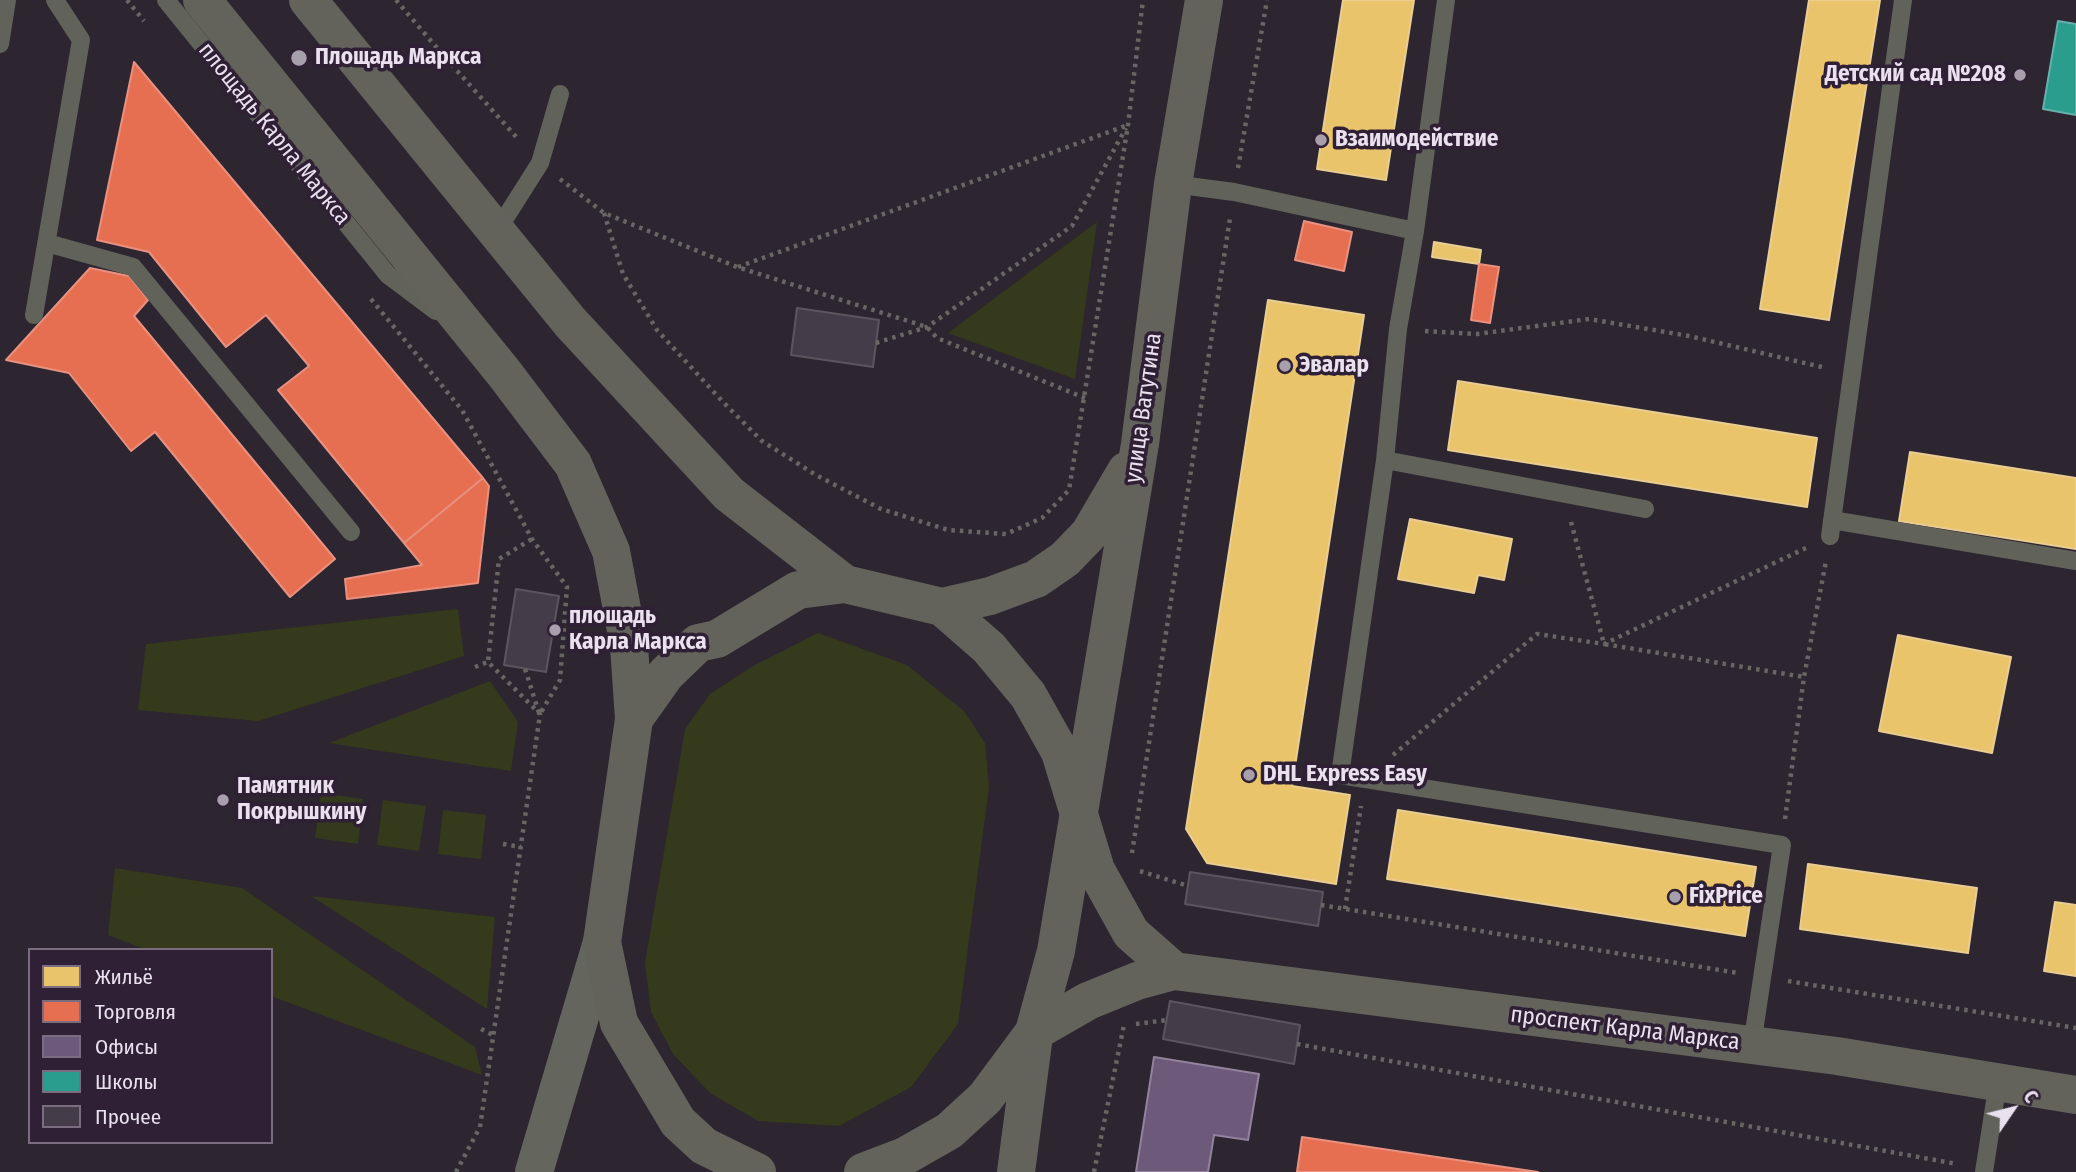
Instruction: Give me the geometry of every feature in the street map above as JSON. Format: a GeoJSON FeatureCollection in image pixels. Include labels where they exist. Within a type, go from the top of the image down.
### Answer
{"type":"FeatureCollection","features":[{"type":"Feature","properties":{"kind":"main road","name":"площадь Карла Маркса"},"geometry":{"type":"LineString","coordinates":[[202,0],[482,346],[573,464],[611,551],[629,646],[634,719],[603,942],[534,1172]]}},
{"type":"Feature","properties":{"kind":"main road","name":"площадь Карла Маркса"},"geometry":{"type":"LineString","coordinates":[[308,0],[570,322],[729,494],[845,584]]}},
{"type":"Feature","properties":{"kind":"main road","name":"улица Ватутина"},"geometry":{"type":"LineString","coordinates":[[1078,815],[1140,444],[1173,184],[1203,0]]}},
{"type":"Feature","properties":{"kind":"main road"},"geometry":{"type":"LineString","coordinates":[[942,607],[990,596],[1036,579],[1065,559],[1089,534],[1121,484],[1140,444]]}},
{"type":"Feature","properties":{"kind":"main road","name":"площадь Карла Маркса"},"geometry":{"type":"LineString","coordinates":[[634,719],[666,674],[698,643],[717,639],[798,590],[845,584],[942,607],[989,648],[1028,695],[1060,752],[1096,870],[1131,933],[1174,971]]}},
{"type":"Feature","properties":{"kind":"main road","name":"площадь Карла Маркса"},"geometry":{"type":"LineString","coordinates":[[863,1172],[905,1156],[949,1132],[985,1098],[1034,1032],[1056,951],[1078,815]]}},
{"type":"Feature","properties":{"kind":"main road","name":"площадь Карла Маркса"},"geometry":{"type":"LineString","coordinates":[[603,942],[619,1023],[678,1122],[704,1146],[757,1172]]}},
{"type":"Feature","properties":{"kind":"main road","name":"площадь Карла Маркса"},"geometry":{"type":"LineString","coordinates":[[1034,1032],[1088,1001],[1138,981],[1174,971]]}},
{"type":"Feature","properties":{"kind":"main road","name":"проспект Карла Маркса"},"geometry":{"type":"LineString","coordinates":[[1174,971],[1837,1056],[2076,1095]]}},
{"type":"Feature","properties":{"kind":"main road"},"geometry":{"type":"LineString","coordinates":[[1016,1172],[1034,1032]]}},
{"type":"Feature","properties":{"kind":"lane"},"geometry":{"type":"LineString","coordinates":[[0,44],[7,0]]}},
{"type":"Feature","properties":{"kind":"lane"},"geometry":{"type":"LineString","coordinates":[[34,315],[81,40],[55,0]]}},
{"type":"Feature","properties":{"kind":"lane","name":"площадь Карла Маркса"},"geometry":{"type":"LineString","coordinates":[[166,0],[388,275],[482,346]]}},
{"type":"Feature","properties":{"kind":"lane"},"geometry":{"type":"LineString","coordinates":[[1446,0],[1415,231],[1398,329],[1385,460],[1340,775],[1782,845],[1752,1045]]}},
{"type":"Feature","properties":{"kind":"lane"},"geometry":{"type":"LineString","coordinates":[[1903,0],[1831,528],[2076,561]]}},
{"type":"Feature","properties":{"kind":"lane"},"geometry":{"type":"LineString","coordinates":[[497,231],[540,163],[560,94]]}},
{"type":"Feature","properties":{"kind":"lane"},"geometry":{"type":"LineString","coordinates":[[1173,184],[1234,192],[1415,231]]}},
{"type":"Feature","properties":{"kind":"lane"},"geometry":{"type":"LineString","coordinates":[[47,243],[133,267],[351,532]]}},
{"type":"Feature","properties":{"kind":"lane"},"geometry":{"type":"LineString","coordinates":[[1385,460],[1645,509]]}},
{"type":"Feature","properties":{"kind":"lane"},"geometry":{"type":"LineString","coordinates":[[1984,1171],[1998,1082]]}},
{"type":"Feature","properties":{"kind":"path"},"geometry":{"type":"LineString","coordinates":[[127,0],[145,22]]}},
{"type":"Feature","properties":{"kind":"path"},"geometry":{"type":"LineString","coordinates":[[397,0],[540,163],[604,213],[737,267],[927,327],[937,338],[1085,398]]}},
{"type":"Feature","properties":{"kind":"path"},"geometry":{"type":"LineString","coordinates":[[604,213],[623,274],[657,330],[762,441],[816,475],[881,509],[948,530],[1006,534],[1042,519],[1069,490],[1128,125],[1143,0]]}},
{"type":"Feature","properties":{"kind":"path"},"geometry":{"type":"LineString","coordinates":[[1132,854],[1234,192],[1267,0]]}},
{"type":"Feature","properties":{"kind":"path"},"geometry":{"type":"LineString","coordinates":[[737,267],[1128,125]]}},
{"type":"Feature","properties":{"kind":"path"},"geometry":{"type":"LineString","coordinates":[[876,343],[927,327],[1072,226],[1128,125]]}},
{"type":"Feature","properties":{"kind":"path"},"geometry":{"type":"LineString","coordinates":[[365,291],[462,410],[532,539],[567,587],[560,680],[540,714],[480,1127],[456,1172]]}},
{"type":"Feature","properties":{"kind":"path"},"geometry":{"type":"LineString","coordinates":[[1398,329],[1478,334],[1589,319],[1689,336],[1851,374]]}},
{"type":"Feature","properties":{"kind":"path"},"geometry":{"type":"LineString","coordinates":[[1564,494],[1604,644]]}},
{"type":"Feature","properties":{"kind":"path"},"geometry":{"type":"LineString","coordinates":[[1604,644],[1831,528]]}},
{"type":"Feature","properties":{"kind":"path"},"geometry":{"type":"LineString","coordinates":[[1782,845],[1804,677],[1831,528]]}},
{"type":"Feature","properties":{"kind":"path"},"geometry":{"type":"LineString","coordinates":[[488,662],[499,559],[532,539]]}},
{"type":"Feature","properties":{"kind":"path"},"geometry":{"type":"LineString","coordinates":[[1345,909],[1366,778],[1537,634],[1804,677]]}},
{"type":"Feature","properties":{"kind":"path"},"geometry":{"type":"LineString","coordinates":[[475,667],[488,662]]}},
{"type":"Feature","properties":{"kind":"path"},"geometry":{"type":"LineString","coordinates":[[488,662],[540,714]]}},
{"type":"Feature","properties":{"kind":"path"},"geometry":{"type":"LineString","coordinates":[[525,668],[540,714]]}},
{"type":"Feature","properties":{"kind":"path"},"geometry":{"type":"LineString","coordinates":[[503,844],[520,846]]}},
{"type":"Feature","properties":{"kind":"path"},"geometry":{"type":"LineString","coordinates":[[1129,868],[1188,886]]}},
{"type":"Feature","properties":{"kind":"path"},"geometry":{"type":"LineString","coordinates":[[1321,905],[2076,1028]]}},
{"type":"Feature","properties":{"kind":"path"},"geometry":{"type":"LineString","coordinates":[[1094,1172],[1124,1025],[1167,1020]]}},
{"type":"Feature","properties":{"kind":"path"},"geometry":{"type":"LineString","coordinates":[[481,1029],[494,1035]]}},
{"type":"Feature","properties":{"kind":"path"},"geometry":{"type":"LineString","coordinates":[[1297,1044],[1984,1171]]}},
{"type":"Feature","properties":{"kind":"green space"},"geometry":{"type":"Polygon","coordinates":[[[1097,222],[1075,379],[948,333],[1097,222]]]}},
{"type":"Feature","properties":{"kind":"green space"},"geometry":{"type":"Polygon","coordinates":[[[458,609],[464,656],[258,721],[138,710],[146,644],[458,609]]]}},
{"type":"Feature","properties":{"kind":"green space"},"geometry":{"type":"Polygon","coordinates":[[[818,633],[907,665],[964,711],[985,743],[989,787],[958,1024],[911,1087],[839,1126],[758,1121],[710,1093],[673,1054],[651,1012],[645,963],[685,729],[710,694],[753,666],[818,633]]]}},
{"type":"Feature","properties":{"kind":"green space"},"geometry":{"type":"Polygon","coordinates":[[[490,681],[518,722],[511,771],[329,743],[490,681]]]}},
{"type":"Feature","properties":{"kind":"green space"},"geometry":{"type":"Polygon","coordinates":[[[321,793],[363,799],[358,844],[315,838],[321,793]]]}},
{"type":"Feature","properties":{"kind":"green space"},"geometry":{"type":"Polygon","coordinates":[[[383,800],[426,806],[419,851],[377,845],[383,800]]]}},
{"type":"Feature","properties":{"kind":"green space"},"geometry":{"type":"Polygon","coordinates":[[[443,810],[486,815],[481,859],[438,854],[443,810]]]}},
{"type":"Feature","properties":{"kind":"green space"},"geometry":{"type":"Polygon","coordinates":[[[115,868],[242,888],[475,1047],[482,1075],[273,997],[273,948],[142,948],[108,935],[115,868]]]}},
{"type":"Feature","properties":{"kind":"green space"},"geometry":{"type":"Polygon","coordinates":[[[311,896],[495,917],[487,1009],[311,896]]]}},
{"type":"Feature","properties":{"kind":"building: Жильё"},"geometry":{"type":"Polygon","coordinates":[[[1343,0],[1414,0],[1386,180],[1317,169],[1343,0]]]}},
{"type":"Feature","properties":{"kind":"building: Жильё"},"geometry":{"type":"Polygon","coordinates":[[[1809,0],[1880,0],[1829,320],[1760,309],[1809,0]]]}},
{"type":"Feature","properties":{"kind":"building: Жильё"},"geometry":{"type":"Polygon","coordinates":[[[1434,242],[1481,250],[1479,264],[1432,257],[1434,242]]]}},
{"type":"Feature","properties":{"kind":"building: Жильё"},"geometry":{"type":"Polygon","coordinates":[[[1268,300],[1364,315],[1292,786],[1350,795],[1336,884],[1207,863],[1186,829],[1268,300]]]}},
{"type":"Feature","properties":{"kind":"building: Жильё"},"geometry":{"type":"Polygon","coordinates":[[[1458,381],[1817,438],[1807,507],[1448,450],[1458,381]]]}},
{"type":"Feature","properties":{"kind":"building: Жильё"},"geometry":{"type":"Polygon","coordinates":[[[1910,452],[2076,478],[2076,549],[1899,521],[1910,452]]]}},
{"type":"Feature","properties":{"kind":"building: Жильё"},"geometry":{"type":"Polygon","coordinates":[[[1410,519],[1512,539],[1504,580],[1478,575],[1474,593],[1398,579],[1410,519]]]}},
{"type":"Feature","properties":{"kind":"building: Жильё"},"geometry":{"type":"Polygon","coordinates":[[[1898,635],[2011,657],[1992,753],[1879,731],[1898,635]]]}},
{"type":"Feature","properties":{"kind":"building: Жильё"},"geometry":{"type":"Polygon","coordinates":[[[1398,810],[1756,867],[1745,936],[1387,879],[1398,810]]]}},
{"type":"Feature","properties":{"kind":"building: Жильё"},"geometry":{"type":"Polygon","coordinates":[[[1808,864],[1977,888],[1968,953],[1800,929],[1808,864]]]}},
{"type":"Feature","properties":{"kind":"building: Жильё"},"geometry":{"type":"Polygon","coordinates":[[[2055,902],[2076,905],[2076,976],[2044,971],[2055,902]]]}},
{"type":"Feature","properties":{"kind":"building: Торговля"},"geometry":{"type":"Polygon","coordinates":[[[134,62],[483,478],[404,543],[278,390],[309,366],[266,315],[226,347],[149,252],[97,240],[134,62]]]}},
{"type":"Feature","properties":{"kind":"building: Торговля"},"geometry":{"type":"Polygon","coordinates":[[[1304,221],[1352,232],[1344,271],[1295,260],[1304,221]]]}},
{"type":"Feature","properties":{"kind":"building: Торговля"},"geometry":{"type":"Polygon","coordinates":[[[1479,264],[1499,267],[1490,323],[1471,320],[1479,264]]]}},
{"type":"Feature","properties":{"kind":"building: Торговля"},"geometry":{"type":"Polygon","coordinates":[[[90,268],[129,276],[148,300],[134,316],[335,559],[290,597],[155,432],[131,451],[69,373],[6,360],[90,268]]]}},
{"type":"Feature","properties":{"kind":"building: Торговля"},"geometry":{"type":"Polygon","coordinates":[[[483,478],[489,486],[478,583],[347,599],[345,579],[422,565],[404,543],[483,478]]]}},
{"type":"Feature","properties":{"kind":"building: Торговля"},"geometry":{"type":"Polygon","coordinates":[[[1302,1137],[1538,1172],[1297,1172],[1302,1137]]]}},
{"type":"Feature","properties":{"kind":"building: Офисы"},"geometry":{"type":"Polygon","coordinates":[[[1154,1057],[1259,1074],[1248,1140],[1214,1135],[1208,1172],[1136,1172],[1154,1057]]]}},
{"type":"Feature","properties":{"kind":"building: Школы"},"geometry":{"type":"Polygon","coordinates":[[[2058,21],[2076,24],[2076,115],[2043,109],[2058,21]]]}},
{"type":"Feature","properties":{"kind":"building: Прочее"},"geometry":{"type":"Polygon","coordinates":[[[797,308],[879,320],[873,367],[791,355],[797,308]]]}},
{"type":"Feature","properties":{"kind":"building: Прочее"},"geometry":{"type":"Polygon","coordinates":[[[516,589],[559,596],[546,672],[504,665],[516,589]]]}},
{"type":"Feature","properties":{"kind":"building: Прочее"},"geometry":{"type":"Polygon","coordinates":[[[1190,872],[1323,892],[1318,926],[1185,904],[1190,872]]]}},
{"type":"Feature","properties":{"kind":"building: Прочее"},"geometry":{"type":"Polygon","coordinates":[[[1170,1001],[1300,1025],[1294,1064],[1163,1039],[1170,1001]]]}},
{"type":"Feature","properties":{"kind":"place","name":"Площадь Маркса"},"geometry":{"type":"Point","coordinates":[299,58]}},
{"type":"Feature","properties":{"kind":"place","name":"Детский сад №208"},"geometry":{"type":"Point","coordinates":[2020,75]}},
{"type":"Feature","properties":{"kind":"place","name":"Взаимодействие"},"geometry":{"type":"Point","coordinates":[1321,140]}},
{"type":"Feature","properties":{"kind":"place","name":"Эвалар"},"geometry":{"type":"Point","coordinates":[1285,366]}},
{"type":"Feature","properties":{"kind":"place","name":"площадь Карла Маркса"},"geometry":{"type":"Point","coordinates":[555,630]}},
{"type":"Feature","properties":{"kind":"place","name":"DHL Express Easy"},"geometry":{"type":"Point","coordinates":[1249,775]}},
{"type":"Feature","properties":{"kind":"place","name":"Памятник Покрышкину"},"geometry":{"type":"Point","coordinates":[223,800]}},
{"type":"Feature","properties":{"kind":"place","name":"FixPrice"},"geometry":{"type":"Point","coordinates":[1675,897]}}]}
